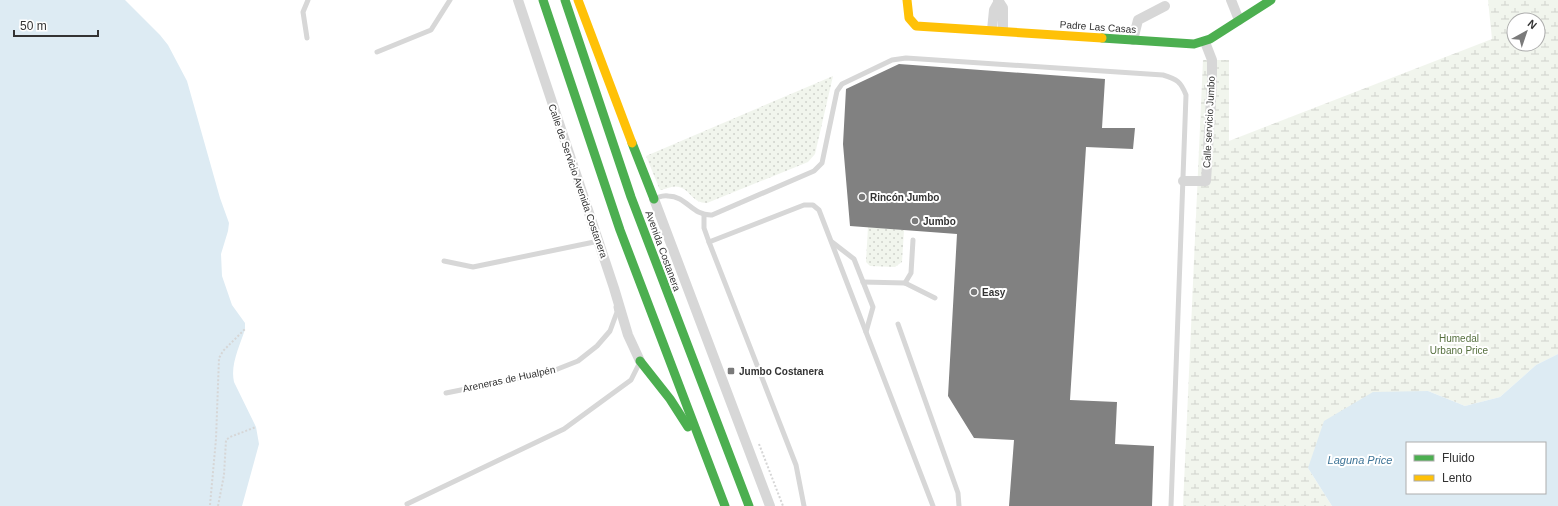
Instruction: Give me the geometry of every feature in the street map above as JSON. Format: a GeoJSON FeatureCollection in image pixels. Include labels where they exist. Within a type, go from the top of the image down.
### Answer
{"type":"FeatureCollection","features":[{"type":"Feature","properties":{"kind":"main road"},"geometry":{"type":"LineString","coordinates":[[543,0],[618,222],[725,506]]}},
{"type":"Feature","properties":{"kind":"main road","name":"Avenida Costanera"},"geometry":{"type":"LineString","coordinates":[[565,0],[636,212],[749,506]]}},
{"type":"Feature","properties":{"kind":"main road"},"geometry":{"type":"LineString","coordinates":[[578,0],[654,198]]}},
{"type":"Feature","properties":{"kind":"main road","name":"Padre Las Casas"},"geometry":{"type":"LineString","coordinates":[[907,0],[909,20],[916,26],[1194,44],[1205,42],[1271,0]]}},
{"type":"Feature","properties":{"kind":"main road"},"geometry":{"type":"LineString","coordinates":[[640,361],[681,415],[706,455]]}},
{"type":"Feature","properties":{"kind":"street","name":"Calle de Servicio Avenida Costanera"},"geometry":{"type":"LineString","coordinates":[[518,0],[599,241],[628,335],[640,361]]}},
{"type":"Feature","properties":{"kind":"street"},"geometry":{"type":"LineString","coordinates":[[992,30],[994,10],[999,0]]}},
{"type":"Feature","properties":{"kind":"street"},"geometry":{"type":"LineString","coordinates":[[999,0],[1003,8],[1003,31]]}},
{"type":"Feature","properties":{"kind":"street"},"geometry":{"type":"LineString","coordinates":[[1231,0],[1240,20]]}},
{"type":"Feature","properties":{"kind":"street"},"geometry":{"type":"LineString","coordinates":[[1133,40],[1138,20],[1165,6]]}},
{"type":"Feature","properties":{"kind":"street","name":"Calle servicio Jumbo"},"geometry":{"type":"LineString","coordinates":[[1183,181],[1206,181],[1212,60],[1205,42]]}},
{"type":"Feature","properties":{"kind":"street"},"geometry":{"type":"LineString","coordinates":[[654,198],[770,506]]}},
{"type":"Feature","properties":{"kind":"lane"},"geometry":{"type":"LineString","coordinates":[[308,0],[303,12],[308,38]]}},
{"type":"Feature","properties":{"kind":"lane"},"geometry":{"type":"LineString","coordinates":[[377,52],[430,30],[450,0]]}},
{"type":"Feature","properties":{"kind":"lane"},"geometry":{"type":"LineString","coordinates":[[654,198],[667,195],[675,197],[704,215],[712,215],[814,171],[822,163],[837,91],[842,84],[892,60],[906,58],[1163,75],[1174,78],[1182,86],[1186,96],[1171,506]]}},
{"type":"Feature","properties":{"kind":"lane"},"geometry":{"type":"LineString","coordinates":[[709,242],[804,205],[812,204],[819,210],[933,506]]}},
{"type":"Feature","properties":{"kind":"lane"},"geometry":{"type":"LineString","coordinates":[[704,215],[704,228],[709,242],[796,465],[804,506]]}},
{"type":"Feature","properties":{"kind":"lane"},"geometry":{"type":"LineString","coordinates":[[905,283],[911,273],[913,240]]}},
{"type":"Feature","properties":{"kind":"lane"},"geometry":{"type":"LineString","coordinates":[[444,261],[473,267],[599,241]]}},
{"type":"Feature","properties":{"kind":"lane"},"geometry":{"type":"LineString","coordinates":[[831,241],[854,259],[873,307],[866,332]]}},
{"type":"Feature","properties":{"kind":"lane"},"geometry":{"type":"LineString","coordinates":[[863,282],[905,283],[935,298]]}},
{"type":"Feature","properties":{"kind":"lane","name":"Areneras de Hualpén"},"geometry":{"type":"LineString","coordinates":[[446,393],[550,372],[578,361],[597,346],[610,331],[617,312],[614,288]]}},
{"type":"Feature","properties":{"kind":"lane"},"geometry":{"type":"LineString","coordinates":[[898,324],[958,493],[959,506]]}},
{"type":"Feature","properties":{"kind":"lane"},"geometry":{"type":"LineString","coordinates":[[407,504],[564,429],[631,380],[640,361]]}},
{"type":"Feature","properties":{"kind":"path"},"geometry":{"type":"LineString","coordinates":[[210,505],[216,438],[219,358],[223,351],[245,329]]}},
{"type":"Feature","properties":{"kind":"path"},"geometry":{"type":"LineString","coordinates":[[218,506],[224,475],[226,440],[230,436],[256,427]]}},
{"type":"Feature","properties":{"kind":"green space","name":"Humedal Urbano Price"},"geometry":{"type":"Polygon","coordinates":[[[1488,0],[1558,0],[1558,354],[1536,365],[1500,397],[1465,406],[1428,391],[1308,468],[1332,506],[1183,506],[1203,60],[1229,60],[1229,141],[1492,39],[1488,0]]]}},
{"type":"Feature","properties":{"kind":"green space"},"geometry":{"type":"Polygon","coordinates":[[[833,76],[815,154],[808,162],[707,203],[698,201],[679,187],[660,190],[646,156],[833,76]]]}},
{"type":"Feature","properties":{"kind":"green space"},"geometry":{"type":"Polygon","coordinates":[[[868,227],[904,230],[902,262],[895,267],[870,266],[866,262],[868,227]]]}},
{"type":"Feature","properties":{"kind":"water"},"geometry":{"type":"Polygon","coordinates":[[[0,0],[125,0],[168,45],[187,81],[220,198],[229,223],[221,254],[222,276],[232,305],[245,323],[245,329],[234,362],[233,375],[234,382],[256,427],[259,444],[242,506],[0,506],[0,0]]]}},
{"type":"Feature","properties":{"kind":"water","name":"Laguna Price"},"geometry":{"type":"Polygon","coordinates":[[[1558,354],[1558,506],[1332,506],[1308,468],[1324,421],[1373,392],[1428,391],[1465,406],[1500,397],[1536,365],[1558,354]]]}},
{"type":"Feature","properties":{"kind":"building"},"geometry":{"type":"Polygon","coordinates":[[[899,64],[1105,79],[1102,128],[1135,128],[1133,149],[1086,147],[1070,400],[1117,402],[1115,444],[1154,446],[1152,506],[1009,506],[1014,440],[974,438],[948,396],[957,234],[850,226],[843,144],[846,89],[899,64]]]}},
{"type":"Feature","properties":{"kind":"traffic: fast"},"geometry":{"type":"LineString","coordinates":[[543,0],[620,230],[725,506]]}},
{"type":"Feature","properties":{"kind":"traffic: fast"},"geometry":{"type":"LineString","coordinates":[[565,0],[631,197],[749,506]]}},
{"type":"Feature","properties":{"kind":"traffic: fast"},"geometry":{"type":"LineString","coordinates":[[1102,38],[1194,44],[1210,39],[1271,0]]}},
{"type":"Feature","properties":{"kind":"traffic: fast"},"geometry":{"type":"LineString","coordinates":[[632,143],[654,199]]}},
{"type":"Feature","properties":{"kind":"traffic: fast"},"geometry":{"type":"LineString","coordinates":[[640,361],[670,399],[688,427]]}},
{"type":"Feature","properties":{"kind":"traffic: slow"},"geometry":{"type":"LineString","coordinates":[[578,0],[632,143]]}},
{"type":"Feature","properties":{"kind":"traffic: slow"},"geometry":{"type":"LineString","coordinates":[[907,0],[909,18],[916,26],[1102,38]]}},
{"type":"Feature","properties":{"kind":"place","name":"Rincón Jumbo"},"geometry":{"type":"Point","coordinates":[862,197]}},
{"type":"Feature","properties":{"kind":"place","name":"Jumbo"},"geometry":{"type":"Point","coordinates":[915,221]}},
{"type":"Feature","properties":{"kind":"place","name":"Easy"},"geometry":{"type":"Point","coordinates":[974,292]}},
{"type":"Feature","properties":{"kind":"place","name":"Jumbo Costanera"},"geometry":{"type":"Point","coordinates":[731,371]}}]}
